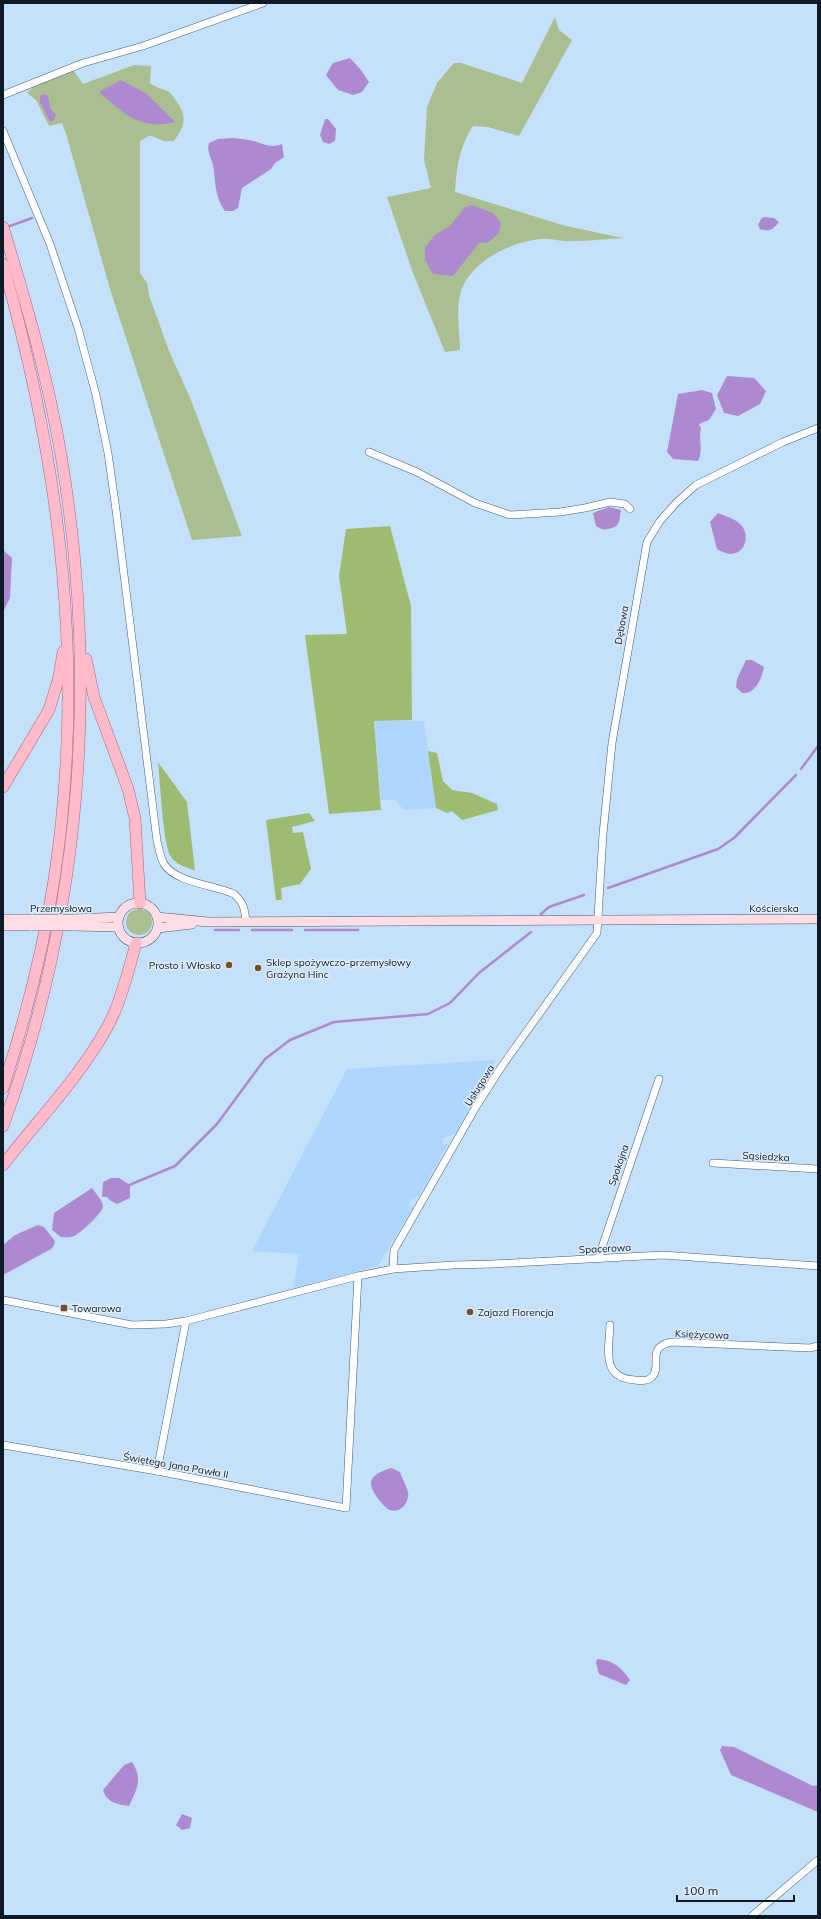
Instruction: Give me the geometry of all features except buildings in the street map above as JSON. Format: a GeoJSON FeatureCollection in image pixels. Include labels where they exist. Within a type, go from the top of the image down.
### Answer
{"type":"FeatureCollection","features":[{"type":"Feature","properties":{"kind":"main road"},"geometry":{"type":"LineString","coordinates":[[3,227],[36,342],[60,454],[71,522],[79,615],[81,676],[80,746],[71,845],[54,948],[41,1005],[26,1059],[3,1126]]}},
{"type":"Feature","properties":{"kind":"main road"},"geometry":{"type":"LineString","coordinates":[[3,264],[24,344],[48,455],[61,544],[68,679],[67,746],[63,805],[54,880],[41,952],[29,1002],[3,1088]]}},
{"type":"Feature","properties":{"kind":"main road"},"geometry":{"type":"LineString","coordinates":[[79,615],[94,697],[128,789],[135,818],[140,903]]}},
{"type":"Feature","properties":{"kind":"main road"},"geometry":{"type":"LineString","coordinates":[[3,787],[49,710],[59,678],[66,619]]}},
{"type":"Feature","properties":{"kind":"main road"},"geometry":{"type":"LineString","coordinates":[[140,903],[151,907],[157,917],[158,928],[152,938],[142,943],[136,943],[125,938],[118,927],[119,917],[129,905],[140,903]]}},
{"type":"Feature","properties":{"kind":"main road","name":"Przemysłowa"},"geometry":{"type":"LineString","coordinates":[[3,919],[32,922],[73,922],[119,917]]}},
{"type":"Feature","properties":{"kind":"main road"},"geometry":{"type":"LineString","coordinates":[[157,917],[208,922],[246,922]]}},
{"type":"Feature","properties":{"kind":"main road","name":"Kościerska"},"geometry":{"type":"LineString","coordinates":[[246,922],[597,921],[730,918],[818,919]]}},
{"type":"Feature","properties":{"kind":"main road","name":"Przemysłowa"},"geometry":{"type":"LineString","coordinates":[[3,926],[32,922]]}},
{"type":"Feature","properties":{"kind":"main road","name":"Przemysłowa"},"geometry":{"type":"LineString","coordinates":[[73,922],[118,927]]}},
{"type":"Feature","properties":{"kind":"main road"},"geometry":{"type":"LineString","coordinates":[[158,928],[208,922]]}},
{"type":"Feature","properties":{"kind":"main road"},"geometry":{"type":"LineString","coordinates":[[3,1166],[95,1048],[112,1018],[120,997],[136,943]]}},
{"type":"Feature","properties":{"kind":"street"},"geometry":{"type":"LineString","coordinates":[[3,95],[83,63],[143,46],[263,3]]}},
{"type":"Feature","properties":{"kind":"street"},"geometry":{"type":"LineString","coordinates":[[3,132],[50,244],[64,282],[96,395],[108,453],[116,510],[160,855],[164,864],[176,875],[234,894],[245,908],[246,922]]}},
{"type":"Feature","properties":{"kind":"street","name":"Dębowa"},"geometry":{"type":"LineString","coordinates":[[597,921],[603,834],[612,743],[647,542],[660,521],[677,502],[696,485],[783,442],[818,428]]}},
{"type":"Feature","properties":{"kind":"street"},"geometry":{"type":"LineString","coordinates":[[369,452],[417,472],[475,503],[510,515],[560,512],[610,502],[625,504],[630,509]]}},
{"type":"Feature","properties":{"kind":"street","name":"Usługowa"},"geometry":{"type":"LineString","coordinates":[[393,1269],[394,1250],[477,1105],[502,1066],[597,933],[597,921]]}},
{"type":"Feature","properties":{"kind":"street","name":"Spokojna"},"geometry":{"type":"LineString","coordinates":[[598,1259],[658,1079]]}},
{"type":"Feature","properties":{"kind":"street","name":"Sąsiedzka"},"geometry":{"type":"LineString","coordinates":[[714,1163],[818,1169]]}},
{"type":"Feature","properties":{"kind":"street","name":"Spacerowa"},"geometry":{"type":"LineString","coordinates":[[393,1269],[663,1256],[818,1266]]}},
{"type":"Feature","properties":{"kind":"street"},"geometry":{"type":"LineString","coordinates":[[3,1300],[132,1325],[159,1325],[186,1321],[358,1276],[393,1269]]}},
{"type":"Feature","properties":{"kind":"street","name":"Świętego Jana Pawła II"},"geometry":{"type":"LineString","coordinates":[[3,1445],[157,1471],[346,1508],[358,1276]]}},
{"type":"Feature","properties":{"kind":"street"},"geometry":{"type":"LineString","coordinates":[[157,1471],[186,1321]]}},
{"type":"Feature","properties":{"kind":"street","name":"Księżycowa"},"geometry":{"type":"LineString","coordinates":[[610,1325],[609,1364],[615,1373],[624,1380],[646,1380],[652,1378],[654,1374],[657,1351],[660,1347],[671,1342],[810,1348],[818,1346]]}},
{"type":"Feature","properties":{"kind":"street"},"geometry":{"type":"LineString","coordinates":[[752,1916],[818,1860]]}},
{"type":"Feature","properties":{"kind":"shaded area"},"geometry":{"type":"Polygon","coordinates":[[[350,58],[369,82],[362,92],[353,95],[338,90],[326,75],[333,63],[350,58]]]}},
{"type":"Feature","properties":{"kind":"shaded area"},"geometry":{"type":"Polygon","coordinates":[[[121,80],[147,94],[175,122],[152,124],[142,122],[124,113],[99,92],[121,80]]]}},
{"type":"Feature","properties":{"kind":"shaded area"},"geometry":{"type":"Polygon","coordinates":[[[43,94],[48,95],[50,108],[56,115],[54,120],[50,122],[40,102],[40,96],[43,94]]]}},
{"type":"Feature","properties":{"kind":"shaded area"},"geometry":{"type":"Polygon","coordinates":[[[325,119],[328,119],[336,129],[335,141],[329,144],[323,142],[320,135],[325,119]]]}},
{"type":"Feature","properties":{"kind":"shaded area"},"geometry":{"type":"Polygon","coordinates":[[[233,138],[250,140],[271,146],[282,144],[284,157],[275,163],[271,169],[242,188],[238,208],[233,211],[225,211],[218,197],[208,146],[209,143],[218,139],[233,138]]]}},
{"type":"Feature","properties":{"kind":"shaded area"},"geometry":{"type":"Polygon","coordinates":[[[472,205],[493,213],[501,223],[499,233],[489,242],[479,243],[453,276],[433,274],[425,260],[425,247],[435,235],[450,226],[465,207],[472,205]]]}},
{"type":"Feature","properties":{"kind":"shaded area"},"geometry":{"type":"Polygon","coordinates":[[[764,217],[774,218],[779,222],[771,230],[760,229],[758,225],[764,217]]]}},
{"type":"Feature","properties":{"kind":"shaded area"},"geometry":{"type":"Polygon","coordinates":[[[727,376],[754,378],[766,391],[760,404],[738,416],[724,413],[717,395],[727,376]]]}},
{"type":"Feature","properties":{"kind":"shaded area"},"geometry":{"type":"Polygon","coordinates":[[[702,390],[712,393],[716,409],[709,420],[699,425],[701,428],[700,457],[698,461],[673,459],[667,452],[678,394],[702,390]]]}},
{"type":"Feature","properties":{"kind":"shaded area"},"geometry":{"type":"Polygon","coordinates":[[[609,507],[621,510],[619,522],[615,527],[602,529],[596,526],[593,513],[609,507]]]}},
{"type":"Feature","properties":{"kind":"shaded area"},"geometry":{"type":"Polygon","coordinates":[[[718,513],[740,524],[745,532],[746,537],[744,546],[736,553],[729,554],[717,549],[710,522],[718,513]]]}},
{"type":"Feature","properties":{"kind":"shaded area"},"geometry":{"type":"Polygon","coordinates":[[[3,550],[12,558],[10,598],[3,612],[3,550]]]}},
{"type":"Feature","properties":{"kind":"shaded area"},"geometry":{"type":"Polygon","coordinates":[[[746,660],[752,660],[764,667],[760,681],[754,689],[747,693],[742,693],[736,687],[737,679],[746,660]]]}},
{"type":"Feature","properties":{"kind":"shaded area"},"geometry":{"type":"Polygon","coordinates":[[[374,721],[424,721],[436,808],[404,810],[395,800],[381,800],[374,721]]]}},
{"type":"Feature","properties":{"kind":"shaded area"},"geometry":{"type":"Polygon","coordinates":[[[496,1060],[475,1097],[469,1098],[465,1104],[468,1111],[455,1134],[443,1138],[443,1144],[448,1144],[419,1196],[410,1200],[408,1206],[413,1207],[378,1266],[293,1289],[299,1254],[252,1251],[347,1069],[496,1060]]]}},
{"type":"Feature","properties":{"kind":"shaded area"},"geometry":{"type":"Polygon","coordinates":[[[111,1178],[119,1178],[130,1185],[130,1198],[117,1204],[107,1197],[102,1197],[103,1182],[111,1178]]]}},
{"type":"Feature","properties":{"kind":"shaded area"},"geometry":{"type":"Polygon","coordinates":[[[92,1188],[103,1204],[102,1210],[95,1218],[72,1237],[61,1237],[52,1230],[54,1213],[92,1188]]]}},
{"type":"Feature","properties":{"kind":"shaded area"},"geometry":{"type":"Polygon","coordinates":[[[38,1225],[44,1227],[55,1241],[54,1245],[51,1249],[3,1275],[3,1245],[15,1235],[38,1225]]]}},
{"type":"Feature","properties":{"kind":"shaded area"},"geometry":{"type":"Polygon","coordinates":[[[391,1468],[400,1472],[408,1492],[408,1499],[404,1506],[394,1511],[387,1508],[379,1500],[372,1488],[371,1483],[374,1476],[378,1473],[391,1468]]]}},
{"type":"Feature","properties":{"kind":"shaded area"},"geometry":{"type":"Polygon","coordinates":[[[597,1659],[608,1661],[616,1665],[630,1680],[626,1685],[599,1674],[596,1663],[597,1659]]]}},
{"type":"Feature","properties":{"kind":"shaded area"},"geometry":{"type":"Polygon","coordinates":[[[722,1746],[734,1747],[813,1786],[818,1785],[818,1812],[731,1775],[720,1750],[722,1746]]]}},
{"type":"Feature","properties":{"kind":"shaded area"},"geometry":{"type":"Polygon","coordinates":[[[132,1762],[137,1774],[138,1784],[132,1800],[129,1806],[113,1802],[107,1798],[103,1790],[124,1765],[132,1762]]]}},
{"type":"Feature","properties":{"kind":"shaded area"},"geometry":{"type":"Polygon","coordinates":[[[182,1814],[192,1818],[190,1828],[182,1830],[176,1825],[182,1814]]]}},
{"type":"Feature","properties":{"kind":"green space"},"geometry":{"type":"Polygon","coordinates":[[[555,17],[559,30],[572,40],[519,136],[488,127],[473,126],[468,134],[462,150],[455,192],[566,226],[623,238],[567,241],[541,239],[516,244],[492,256],[472,273],[465,283],[460,295],[458,315],[460,350],[445,352],[413,273],[387,197],[431,188],[424,160],[427,107],[437,83],[454,63],[461,63],[522,83],[555,17]]]}},
{"type":"Feature","properties":{"kind":"green space"},"geometry":{"type":"Polygon","coordinates":[[[134,65],[151,66],[150,83],[171,94],[183,113],[184,118],[182,127],[174,141],[164,141],[150,136],[140,141],[140,273],[147,283],[149,295],[169,351],[191,400],[242,536],[192,540],[110,289],[62,123],[49,126],[36,100],[27,93],[33,87],[74,71],[83,84],[134,65]]]}},
{"type":"Feature","properties":{"kind":"green space"},"geometry":{"type":"Polygon","coordinates":[[[390,526],[411,606],[412,720],[374,721],[381,810],[329,814],[305,635],[347,634],[339,576],[346,529],[390,526]]]}},
{"type":"Feature","properties":{"kind":"green space"},"geometry":{"type":"Polygon","coordinates":[[[428,751],[437,753],[443,781],[452,790],[472,793],[497,804],[498,810],[462,820],[452,811],[447,813],[436,808],[428,751]]]}},
{"type":"Feature","properties":{"kind":"green space"},"geometry":{"type":"Polygon","coordinates":[[[158,762],[187,802],[195,870],[178,864],[171,857],[168,850],[164,827],[158,762]]]}},
{"type":"Feature","properties":{"kind":"green space"},"geometry":{"type":"Polygon","coordinates":[[[309,813],[315,821],[292,827],[293,833],[303,832],[311,869],[300,884],[281,888],[282,900],[276,900],[266,820],[309,813]]]}},
{"type":"Feature","properties":{"kind":"green space"},"geometry":{"type":"Polygon","coordinates":[[[139,909],[148,913],[152,922],[148,931],[139,935],[130,931],[126,922],[130,913],[139,909]]]}},
{"type":"Feature","properties":{"kind":"waterway"},"geometry":{"type":"LineString","coordinates":[[10,226],[32,218]]}},
{"type":"Feature","properties":{"kind":"waterway"},"geometry":{"type":"LineString","coordinates":[[801,769],[818,746]]}},
{"type":"Feature","properties":{"kind":"waterway"},"geometry":{"type":"LineString","coordinates":[[608,888],[718,849],[734,838],[796,775]]}},
{"type":"Feature","properties":{"kind":"waterway"},"geometry":{"type":"LineString","coordinates":[[541,914],[549,907],[584,895]]}},
{"type":"Feature","properties":{"kind":"waterway"},"geometry":{"type":"LineString","coordinates":[[215,930],[239,930]]}},
{"type":"Feature","properties":{"kind":"waterway"},"geometry":{"type":"LineString","coordinates":[[252,930],[292,930]]}},
{"type":"Feature","properties":{"kind":"waterway"},"geometry":{"type":"LineString","coordinates":[[305,930],[358,930]]}},
{"type":"Feature","properties":{"kind":"waterway"},"geometry":{"type":"LineString","coordinates":[[127,1186],[175,1166],[217,1124],[265,1059],[290,1040],[334,1022],[428,1014],[450,1003],[479,973],[531,932]]}},
{"type":"Feature","properties":{"kind":"place","name":"Prosto i Włosko"},"geometry":{"type":"Point","coordinates":[229,965]}},
{"type":"Feature","properties":{"kind":"place","name":"Sklep spożywczo-przemysłowy Grażyna Hinc"},"geometry":{"type":"Point","coordinates":[258,968]}},
{"type":"Feature","properties":{"kind":"place","name":"Towarowa"},"geometry":{"type":"Point","coordinates":[64,1308]}},
{"type":"Feature","properties":{"kind":"place","name":"Zajazd Florencja"},"geometry":{"type":"Point","coordinates":[470,1312]}}]}
